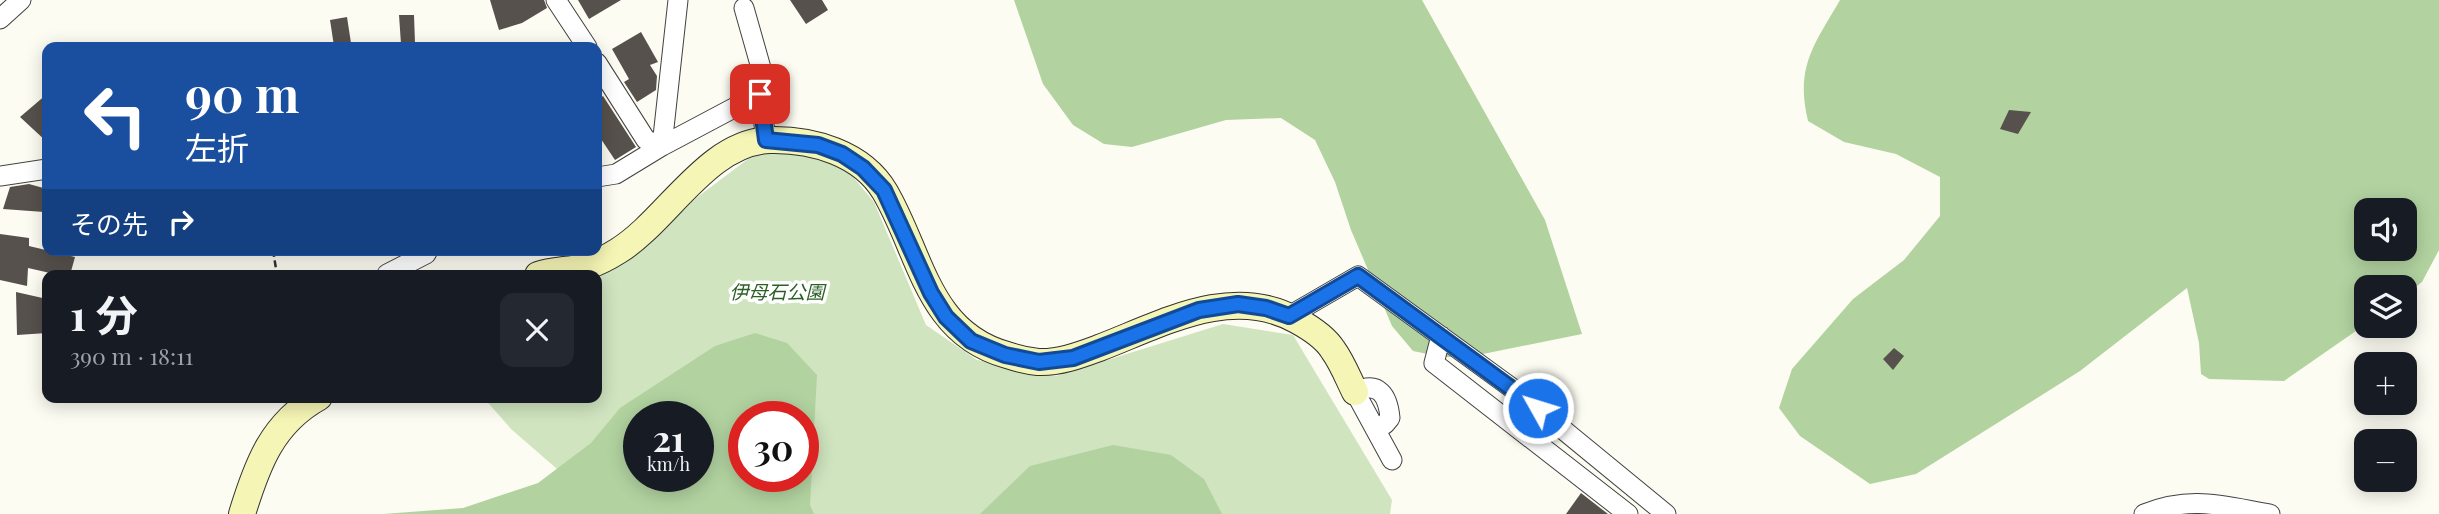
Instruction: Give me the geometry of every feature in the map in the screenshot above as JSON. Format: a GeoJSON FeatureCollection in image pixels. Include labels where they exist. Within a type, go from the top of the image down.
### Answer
{"type":"FeatureCollection","features":[{"type":"Feature","properties":{"kind":"street"},"geometry":{"type":"LineString","coordinates":[[0,19],[21,0]]}},
{"type":"Feature","properties":{"kind":"street"},"geometry":{"type":"LineString","coordinates":[[556,0],[583,42]]}},
{"type":"Feature","properties":{"kind":"street"},"geometry":{"type":"LineString","coordinates":[[662,146],[678,0]]}},
{"type":"Feature","properties":{"kind":"street"},"geometry":{"type":"LineString","coordinates":[[744,8],[761,68],[760,94],[766,140]]}},
{"type":"Feature","properties":{"kind":"street"},"geometry":{"type":"LineString","coordinates":[[602,71],[646,140],[662,146]]}},
{"type":"Feature","properties":{"kind":"street"},"geometry":{"type":"LineString","coordinates":[[602,176],[616,174],[662,146],[760,94]]}},
{"type":"Feature","properties":{"kind":"street"},"geometry":{"type":"LineString","coordinates":[[557,270],[590,265],[620,250],[649,226],[707,167],[736,149],[766,140],[818,145],[842,154],[863,168],[884,190],[931,293],[946,317],[971,341],[1005,355],[1039,362],[1073,358],[1199,310],[1238,304],[1266,308],[1309,327],[1332,348],[1392,460]]}},
{"type":"Feature","properties":{"kind":"street"},"geometry":{"type":"LineString","coordinates":[[0,176],[42,170]]}},
{"type":"Feature","properties":{"kind":"street"},"geometry":{"type":"LineString","coordinates":[[395,270],[422,256]]}},
{"type":"Feature","properties":{"kind":"street"},"geometry":{"type":"LineString","coordinates":[[1289,316],[1358,276],[1516,391],[1666,514]]}},
{"type":"Feature","properties":{"kind":"street"},"geometry":{"type":"LineString","coordinates":[[1441,336],[1434,363],[1628,514]]}},
{"type":"Feature","properties":{"kind":"street"},"geometry":{"type":"LineString","coordinates":[[242,514],[253,478],[267,448],[284,423],[311,403]]}},
{"type":"Feature","properties":{"kind":"street"},"geometry":{"type":"LineString","coordinates":[[2144,514],[2165,506],[2194,502],[2270,514]]}},
{"type":"Feature","properties":{"kind":"green space"},"geometry":{"type":"Polygon","coordinates":[[[1014,0],[1422,0],[1545,220],[1582,334],[1468,357],[1442,357],[1413,351],[1392,326],[1351,230],[1335,182],[1315,140],[1281,118],[1226,120],[1132,147],[1104,144],[1073,125],[1043,84],[1014,0]]]}},
{"type":"Feature","properties":{"kind":"green space"},"geometry":{"type":"Polygon","coordinates":[[[1840,0],[2439,0],[2439,250],[2422,282],[2417,286],[2417,275],[2354,275],[2354,332],[2284,381],[2209,379],[2201,374],[2199,343],[2187,288],[2080,371],[1916,474],[1870,484],[1800,436],[1779,408],[1792,369],[1853,299],[1904,260],[1940,216],[1940,177],[1896,154],[1844,142],[1808,121],[1804,86],[1809,57],[1840,0]]]}},
{"type":"Feature","properties":{"kind":"green space","name":"伊母石公園"},"geometry":{"type":"Polygon","coordinates":[[[789,143],[849,172],[874,202],[926,325],[977,360],[1056,376],[1223,324],[1293,335],[1392,500],[1390,514],[609,514],[511,429],[488,403],[602,403],[602,270],[760,150],[789,143]]]}},
{"type":"Feature","properties":{"kind":"green space"},"geometry":{"type":"Polygon","coordinates":[[[755,333],[787,343],[817,375],[816,401],[728,401],[728,492],[811,492],[810,505],[814,514],[383,514],[463,508],[538,483],[591,443],[623,406],[623,492],[714,492],[714,401],[631,401],[715,346],[755,333]]]}},
{"type":"Feature","properties":{"kind":"green space"},"geometry":{"type":"Polygon","coordinates":[[[1113,445],[1171,455],[1204,479],[1222,514],[980,514],[1030,466],[1113,445]]]}},
{"type":"Feature","properties":{"kind":"building"},"geometry":{"type":"Polygon","coordinates":[[[490,0],[544,0],[547,8],[522,23],[499,30],[490,0]]]}},
{"type":"Feature","properties":{"kind":"building"},"geometry":{"type":"Polygon","coordinates":[[[578,0],[621,0],[589,19],[578,0]]]}},
{"type":"Feature","properties":{"kind":"building"},"geometry":{"type":"Polygon","coordinates":[[[790,0],[822,0],[828,10],[806,24],[790,0]]]}},
{"type":"Feature","properties":{"kind":"building"},"geometry":{"type":"Polygon","coordinates":[[[399,15],[414,15],[415,42],[401,42],[399,15]]]}},
{"type":"Feature","properties":{"kind":"building"},"geometry":{"type":"Polygon","coordinates":[[[347,17],[351,42],[333,42],[330,20],[347,17]]]}},
{"type":"Feature","properties":{"kind":"building"},"geometry":{"type":"Polygon","coordinates":[[[641,32],[658,62],[650,65],[657,76],[656,90],[637,102],[624,82],[629,79],[612,49],[641,32]]]}},
{"type":"Feature","properties":{"kind":"building"},"geometry":{"type":"Polygon","coordinates":[[[602,97],[636,147],[615,160],[602,140],[602,97]]]}},
{"type":"Feature","properties":{"kind":"building"},"geometry":{"type":"Polygon","coordinates":[[[42,98],[42,137],[20,117],[42,98]]]}},
{"type":"Feature","properties":{"kind":"building"},"geometry":{"type":"Polygon","coordinates":[[[2009,110],[2031,112],[2018,134],[2000,129],[2009,110]]]}},
{"type":"Feature","properties":{"kind":"building"},"geometry":{"type":"Polygon","coordinates":[[[29,184],[42,188],[42,212],[3,209],[10,187],[29,184]]]}},
{"type":"Feature","properties":{"kind":"building"},"geometry":{"type":"Polygon","coordinates":[[[0,234],[29,238],[29,246],[42,249],[42,256],[75,257],[71,270],[42,271],[28,268],[27,286],[0,280],[0,234]]]}},
{"type":"Feature","properties":{"kind":"building"},"geometry":{"type":"Polygon","coordinates":[[[16,292],[42,298],[42,333],[17,335],[16,292]]]}},
{"type":"Feature","properties":{"kind":"building"},"geometry":{"type":"Polygon","coordinates":[[[1894,348],[1904,356],[1893,370],[1883,359],[1894,348]]]}},
{"type":"Feature","properties":{"kind":"building"},"geometry":{"type":"Polygon","coordinates":[[[1581,493],[1608,514],[1566,514],[1581,493]]]}},
{"type":"Feature","properties":{"kind":"route"},"geometry":{"type":"LineString","coordinates":[[760,94],[766,140],[818,145],[842,154],[863,168],[884,190],[931,293],[946,317],[971,341],[1005,355],[1039,362],[1073,358],[1199,310],[1238,304],[1266,308],[1289,316],[1358,276],[1538,408]]}}]}
